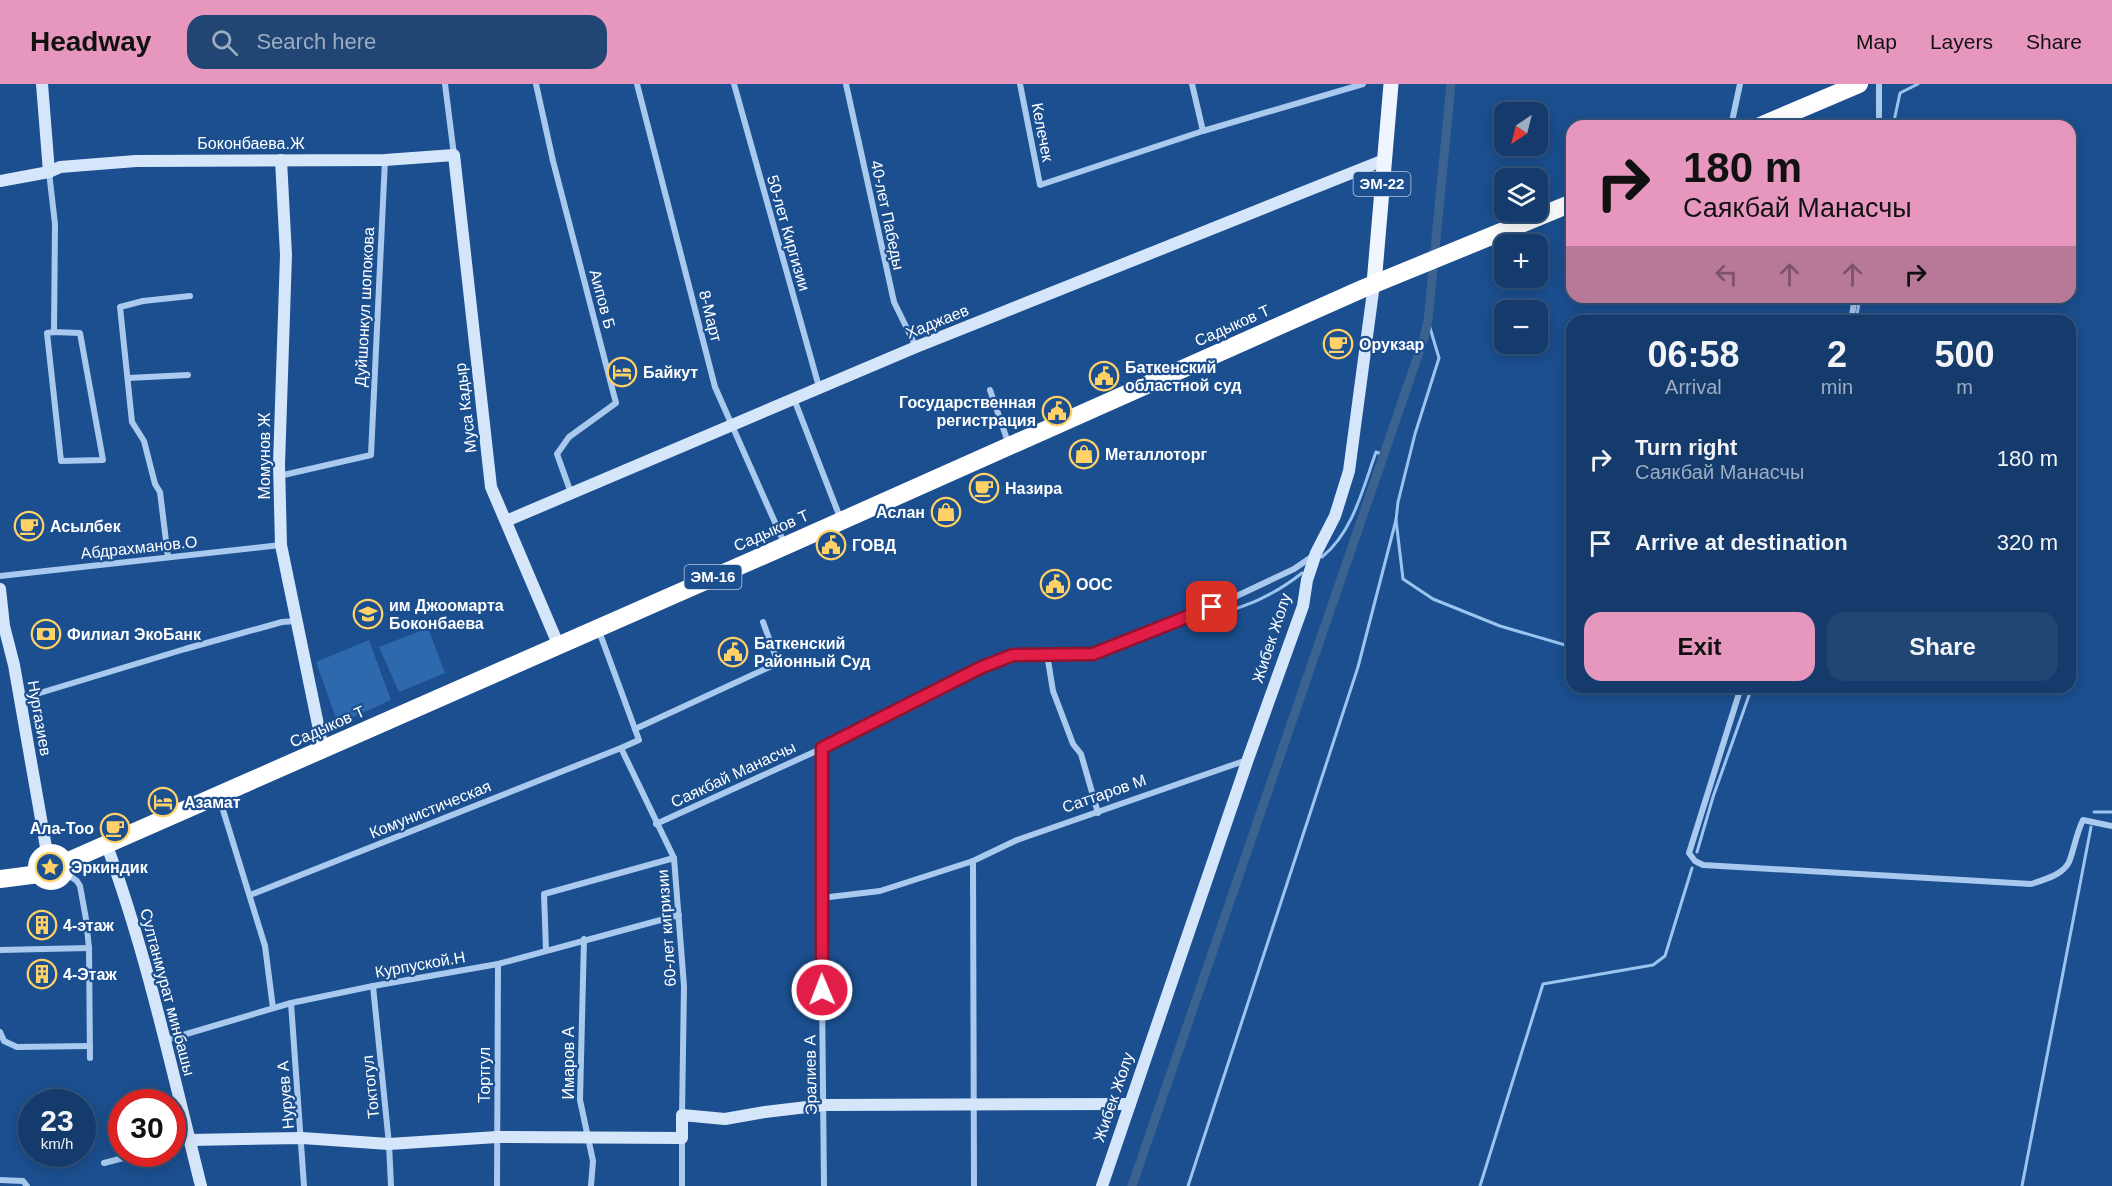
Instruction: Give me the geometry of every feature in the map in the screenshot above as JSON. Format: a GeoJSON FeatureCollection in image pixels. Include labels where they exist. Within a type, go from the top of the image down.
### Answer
{"type":"FeatureCollection","features":[{"type":"Feature","properties":{"kind":"highway"},"geometry":{"type":"LineString","coordinates":[[1774,120],[1859,84]]}},
{"type":"Feature","properties":{"kind":"highway","name":"ЭМ-16"},"geometry":{"type":"LineString","coordinates":[[1368,286],[1566,205]]}},
{"type":"Feature","properties":{"kind":"highway","name":"Садыков Т"},"geometry":{"type":"LineString","coordinates":[[64,867],[106,843],[785,546],[1368,286]]}},
{"type":"Feature","properties":{"kind":"highway"},"geometry":{"type":"LineString","coordinates":[[39,874],[38,861],[47,854],[56,854],[64,867]]}},
{"type":"Feature","properties":{"kind":"highway","name":"ЭМ-16"},"geometry":{"type":"LineString","coordinates":[[0,879],[39,874],[50,881],[58,879],[64,867]]}},
{"type":"Feature","properties":{"kind":"main road","name":"Жибек Жолу"},"geometry":{"type":"LineString","coordinates":[[1368,286],[1391,84]]}},
{"type":"Feature","properties":{"kind":"street"},"geometry":{"type":"LineString","coordinates":[[42,84],[55,224],[54,332]]}},
{"type":"Feature","properties":{"kind":"street"},"geometry":{"type":"LineString","coordinates":[[445,84],[454,155]]}},
{"type":"Feature","properties":{"kind":"street","name":"Аипов Б"},"geometry":{"type":"LineString","coordinates":[[536,84],[553,161],[616,403],[568,436],[556,454],[571,493]]}},
{"type":"Feature","properties":{"kind":"street","name":"8-Март"},"geometry":{"type":"LineString","coordinates":[[637,84],[715,387],[785,546]]}},
{"type":"Feature","properties":{"kind":"street","name":"50-лет Киргизии"},"geometry":{"type":"LineString","coordinates":[[734,84],[820,388]]}},
{"type":"Feature","properties":{"kind":"street","name":"40-лет Пабеды"},"geometry":{"type":"LineString","coordinates":[[846,84],[894,302],[916,347]]}},
{"type":"Feature","properties":{"kind":"street","name":"Келечек"},"geometry":{"type":"LineString","coordinates":[[1020,84],[1040,185],[1203,131]]}},
{"type":"Feature","properties":{"kind":"street"},"geometry":{"type":"LineString","coordinates":[[1192,84],[1203,131],[1343,87],[1363,84]]}},
{"type":"Feature","properties":{"kind":"street"},"geometry":{"type":"LineString","coordinates":[[1732,120],[1740,84]]}},
{"type":"Feature","properties":{"kind":"street"},"geometry":{"type":"LineString","coordinates":[[1879,120],[1880,84]]}},
{"type":"Feature","properties":{"kind":"street","name":"Боконбаева.Ж"},"geometry":{"type":"LineString","coordinates":[[0,181],[49,172],[60,167],[136,160],[385,160],[454,155]]}},
{"type":"Feature","properties":{"kind":"street","name":"Муса Кадыр"},"geometry":{"type":"LineString","coordinates":[[454,155],[491,487],[558,644]]}},
{"type":"Feature","properties":{"kind":"street","name":"Момунов Ж"},"geometry":{"type":"LineString","coordinates":[[281,160],[286,255],[279,476],[281,545],[324,749]]}},
{"type":"Feature","properties":{"kind":"street","name":"Дуйшонкул шопокова"},"geometry":{"type":"LineString","coordinates":[[279,476],[371,455],[385,160]]}},
{"type":"Feature","properties":{"kind":"street","name":"Хаджаев"},"geometry":{"type":"LineString","coordinates":[[506,521],[916,347],[1384,160]]}},
{"type":"Feature","properties":{"kind":"street","name":"Жибек Жолу"},"geometry":{"type":"LineString","coordinates":[[1102,1186],[1248,759],[1303,606],[1307,580],[1316,554],[1335,516],[1349,471],[1368,286]]}},
{"type":"Feature","properties":{"kind":"street"},"geometry":{"type":"LineString","coordinates":[[168,557],[160,492],[155,484],[144,441],[132,422],[120,307],[143,301],[190,296]]}},
{"type":"Feature","properties":{"kind":"street"},"geometry":{"type":"LineString","coordinates":[[54,332],[80,333],[103,460],[61,461],[47,333],[54,332]]}},
{"type":"Feature","properties":{"kind":"street"},"geometry":{"type":"LineString","coordinates":[[128,378],[188,375]]}},
{"type":"Feature","properties":{"kind":"street"},"geometry":{"type":"LineString","coordinates":[[990,390],[1009,445]]}},
{"type":"Feature","properties":{"kind":"street"},"geometry":{"type":"LineString","coordinates":[[794,399],[841,520]]}},
{"type":"Feature","properties":{"kind":"street","name":"Абдрахманов.О"},"geometry":{"type":"LineString","coordinates":[[0,576],[281,545]]}},
{"type":"Feature","properties":{"kind":"street","name":"Саякбай Манасчы"},"geometry":{"type":"LineString","coordinates":[[656,824],[822,748],[982,667],[1013,655],[1093,654],[1192,617],[1294,569],[1316,554]]}},
{"type":"Feature","properties":{"kind":"street","name":"Нургазиев"},"geometry":{"type":"LineString","coordinates":[[0,589],[4,626],[14,665],[47,854]]}},
{"type":"Feature","properties":{"kind":"street"},"geometry":{"type":"LineString","coordinates":[[20,699],[185,649],[282,622],[296,621]]}},
{"type":"Feature","properties":{"kind":"street"},"geometry":{"type":"LineString","coordinates":[[635,729],[778,663],[763,622]]}},
{"type":"Feature","properties":{"kind":"street"},"geometry":{"type":"LineString","coordinates":[[598,627],[639,740],[621,748]]}},
{"type":"Feature","properties":{"kind":"street"},"geometry":{"type":"LineString","coordinates":[[1047,654],[1053,691],[1073,744],[1082,754],[1098,813]]}},
{"type":"Feature","properties":{"kind":"street"},"geometry":{"type":"LineString","coordinates":[[0,662],[14,665]]}},
{"type":"Feature","properties":{"kind":"street"},"geometry":{"type":"LineString","coordinates":[[1739,693],[1689,853],[1695,861],[1703,865],[2031,884],[2052,877],[2068,864],[2083,820],[2112,826]]}},
{"type":"Feature","properties":{"kind":"street","name":"60-лет кигризии"},"geometry":{"type":"LineString","coordinates":[[621,748],[674,858],[684,986],[682,1115]]}},
{"type":"Feature","properties":{"kind":"street","name":"Комунистическая"},"geometry":{"type":"LineString","coordinates":[[250,895],[621,748]]}},
{"type":"Feature","properties":{"kind":"street","name":"Эралиев А"},"geometry":{"type":"LineString","coordinates":[[822,748],[824,1186]]}},
{"type":"Feature","properties":{"kind":"street","name":"Саттаров М"},"geometry":{"type":"LineString","coordinates":[[821,898],[880,891],[973,861],[1017,840],[1248,759]]}},
{"type":"Feature","properties":{"kind":"street"},"geometry":{"type":"LineString","coordinates":[[219,795],[265,946],[273,1008]]}},
{"type":"Feature","properties":{"kind":"street","name":"Султанмурат минбашы"},"geometry":{"type":"LineString","coordinates":[[106,843],[134,924],[166,1041],[201,1186]]}},
{"type":"Feature","properties":{"kind":"street"},"geometry":{"type":"LineString","coordinates":[[546,950],[544,894],[674,858]]}},
{"type":"Feature","properties":{"kind":"street"},"geometry":{"type":"LineString","coordinates":[[973,861],[974,1186]]}},
{"type":"Feature","properties":{"kind":"street"},"geometry":{"type":"LineString","coordinates":[[64,867],[80,886],[89,948],[90,1058]]}},
{"type":"Feature","properties":{"kind":"street","name":"Курпуской.Н"},"geometry":{"type":"LineString","coordinates":[[166,1041],[291,1003],[498,964],[679,915]]}},
{"type":"Feature","properties":{"kind":"street","name":"Имаров А"},"geometry":{"type":"LineString","coordinates":[[584,939],[580,1100],[593,1161],[591,1186]]}},
{"type":"Feature","properties":{"kind":"street"},"geometry":{"type":"LineString","coordinates":[[0,950],[89,948]]}},
{"type":"Feature","properties":{"kind":"street","name":"Тортгул"},"geometry":{"type":"LineString","coordinates":[[497,1186],[498,964]]}},
{"type":"Feature","properties":{"kind":"street","name":"Токтогул"},"geometry":{"type":"LineString","coordinates":[[373,986],[391,1186]]}},
{"type":"Feature","properties":{"kind":"street","name":"Нуруев А"},"geometry":{"type":"LineString","coordinates":[[291,1003],[304,1186]]}},
{"type":"Feature","properties":{"kind":"street"},"geometry":{"type":"LineString","coordinates":[[0,1032],[4,1041],[17,1047],[90,1046]]}},
{"type":"Feature","properties":{"kind":"street"},"geometry":{"type":"LineString","coordinates":[[682,1186],[682,1115],[725,1119],[824,1105],[1130,1104]]}},
{"type":"Feature","properties":{"kind":"street"},"geometry":{"type":"LineString","coordinates":[[186,1141],[302,1138],[389,1144],[497,1137],[682,1138]]}},
{"type":"Feature","properties":{"kind":"street"},"geometry":{"type":"LineString","coordinates":[[104,1163],[108,1162]]}},
{"type":"Feature","properties":{"kind":"street"},"geometry":{"type":"LineString","coordinates":[[0,1180],[23,1180],[27,1186]]}},
{"type":"Feature","properties":{"kind":"shaded area"},"geometry":{"type":"Polygon","coordinates":[[[428,628],[445,673],[399,692],[379,647],[428,628]]]}},
{"type":"Feature","properties":{"kind":"shaded area"},"geometry":{"type":"Polygon","coordinates":[[[369,640],[391,700],[338,724],[316,662],[369,640]]]}},
{"type":"Feature","properties":{"kind":"waterway"},"geometry":{"type":"LineString","coordinates":[[1132,1186],[1424,338],[1428,321],[1451,84]]}},
{"type":"Feature","properties":{"kind":"waterway"},"geometry":{"type":"LineString","coordinates":[[1894,120],[1900,93],[1918,84]]}},
{"type":"Feature","properties":{"kind":"waterway"},"geometry":{"type":"LineString","coordinates":[[1857,315],[1859,303]]}},
{"type":"Feature","properties":{"kind":"waterway"},"geometry":{"type":"LineString","coordinates":[[1428,321],[1439,358],[1415,434],[1398,502],[1396,520],[1403,579],[1433,599],[1500,626],[1566,645]]}},
{"type":"Feature","properties":{"kind":"waterway"},"geometry":{"type":"LineString","coordinates":[[1322,557],[1342,535],[1356,509],[1376,452],[1384,455]]}},
{"type":"Feature","properties":{"kind":"waterway"},"geometry":{"type":"LineString","coordinates":[[1188,1186],[1358,667],[1396,520]]}},
{"type":"Feature","properties":{"kind":"waterway"},"geometry":{"type":"LineString","coordinates":[[1201,620],[1242,607],[1266,596],[1302,573]]}},
{"type":"Feature","properties":{"kind":"waterway"},"geometry":{"type":"LineString","coordinates":[[1697,852],[1713,797],[1750,693]]}},
{"type":"Feature","properties":{"kind":"waterway"},"geometry":{"type":"LineString","coordinates":[[2094,812],[2112,812]]}},
{"type":"Feature","properties":{"kind":"waterway"},"geometry":{"type":"LineString","coordinates":[[2022,1186],[2091,827]]}},
{"type":"Feature","properties":{"kind":"waterway"},"geometry":{"type":"LineString","coordinates":[[1480,1186],[1543,984],[1653,965],[1665,956],[1692,868]]}},
{"type":"Feature","properties":{"kind":"place","name":"Орукзар"},"geometry":{"type":"Point","coordinates":[1338,344]}},
{"type":"Feature","properties":{"kind":"place","name":"Байкут"},"geometry":{"type":"Point","coordinates":[622,372]}},
{"type":"Feature","properties":{"kind":"place","name":"Баткенский областной суд"},"geometry":{"type":"Point","coordinates":[1104,376]}},
{"type":"Feature","properties":{"kind":"place","name":"Государственная регистрация"},"geometry":{"type":"Point","coordinates":[1057,411]}},
{"type":"Feature","properties":{"kind":"place","name":"Металлоторг"},"geometry":{"type":"Point","coordinates":[1084,454]}},
{"type":"Feature","properties":{"kind":"place","name":"Назира"},"geometry":{"type":"Point","coordinates":[984,488]}},
{"type":"Feature","properties":{"kind":"place","name":"Аслан"},"geometry":{"type":"Point","coordinates":[946,512]}},
{"type":"Feature","properties":{"kind":"place","name":"Асылбек"},"geometry":{"type":"Point","coordinates":[29,526]}},
{"type":"Feature","properties":{"kind":"place","name":"ГОВД"},"geometry":{"type":"Point","coordinates":[831,545]}},
{"type":"Feature","properties":{"kind":"place","name":"ООС"},"geometry":{"type":"Point","coordinates":[1055,584]}},
{"type":"Feature","properties":{"kind":"place","name":"им Джоомарта Боконбаева"},"geometry":{"type":"Point","coordinates":[368,614]}},
{"type":"Feature","properties":{"kind":"place","name":"Филиал ЭкоБанк"},"geometry":{"type":"Point","coordinates":[46,634]}},
{"type":"Feature","properties":{"kind":"place","name":"Баткенский Районный Суд"},"geometry":{"type":"Point","coordinates":[733,652]}},
{"type":"Feature","properties":{"kind":"place","name":"Азамат"},"geometry":{"type":"Point","coordinates":[163,802]}},
{"type":"Feature","properties":{"kind":"place","name":"Ала-Тоо"},"geometry":{"type":"Point","coordinates":[115,828]}},
{"type":"Feature","properties":{"kind":"place","name":"Эркиндик"},"geometry":{"type":"Point","coordinates":[50,867]}},
{"type":"Feature","properties":{"kind":"place","name":"4-этаж"},"geometry":{"type":"Point","coordinates":[42,925]}},
{"type":"Feature","properties":{"kind":"place","name":"4-Этаж"},"geometry":{"type":"Point","coordinates":[42,974]}},
{"type":"Feature","properties":{"kind":"route"},"geometry":{"type":"LineString","coordinates":[[822,990],[822,748],[982,667],[1013,655],[1093,654],[1192,617],[1212,607]]}}]}
